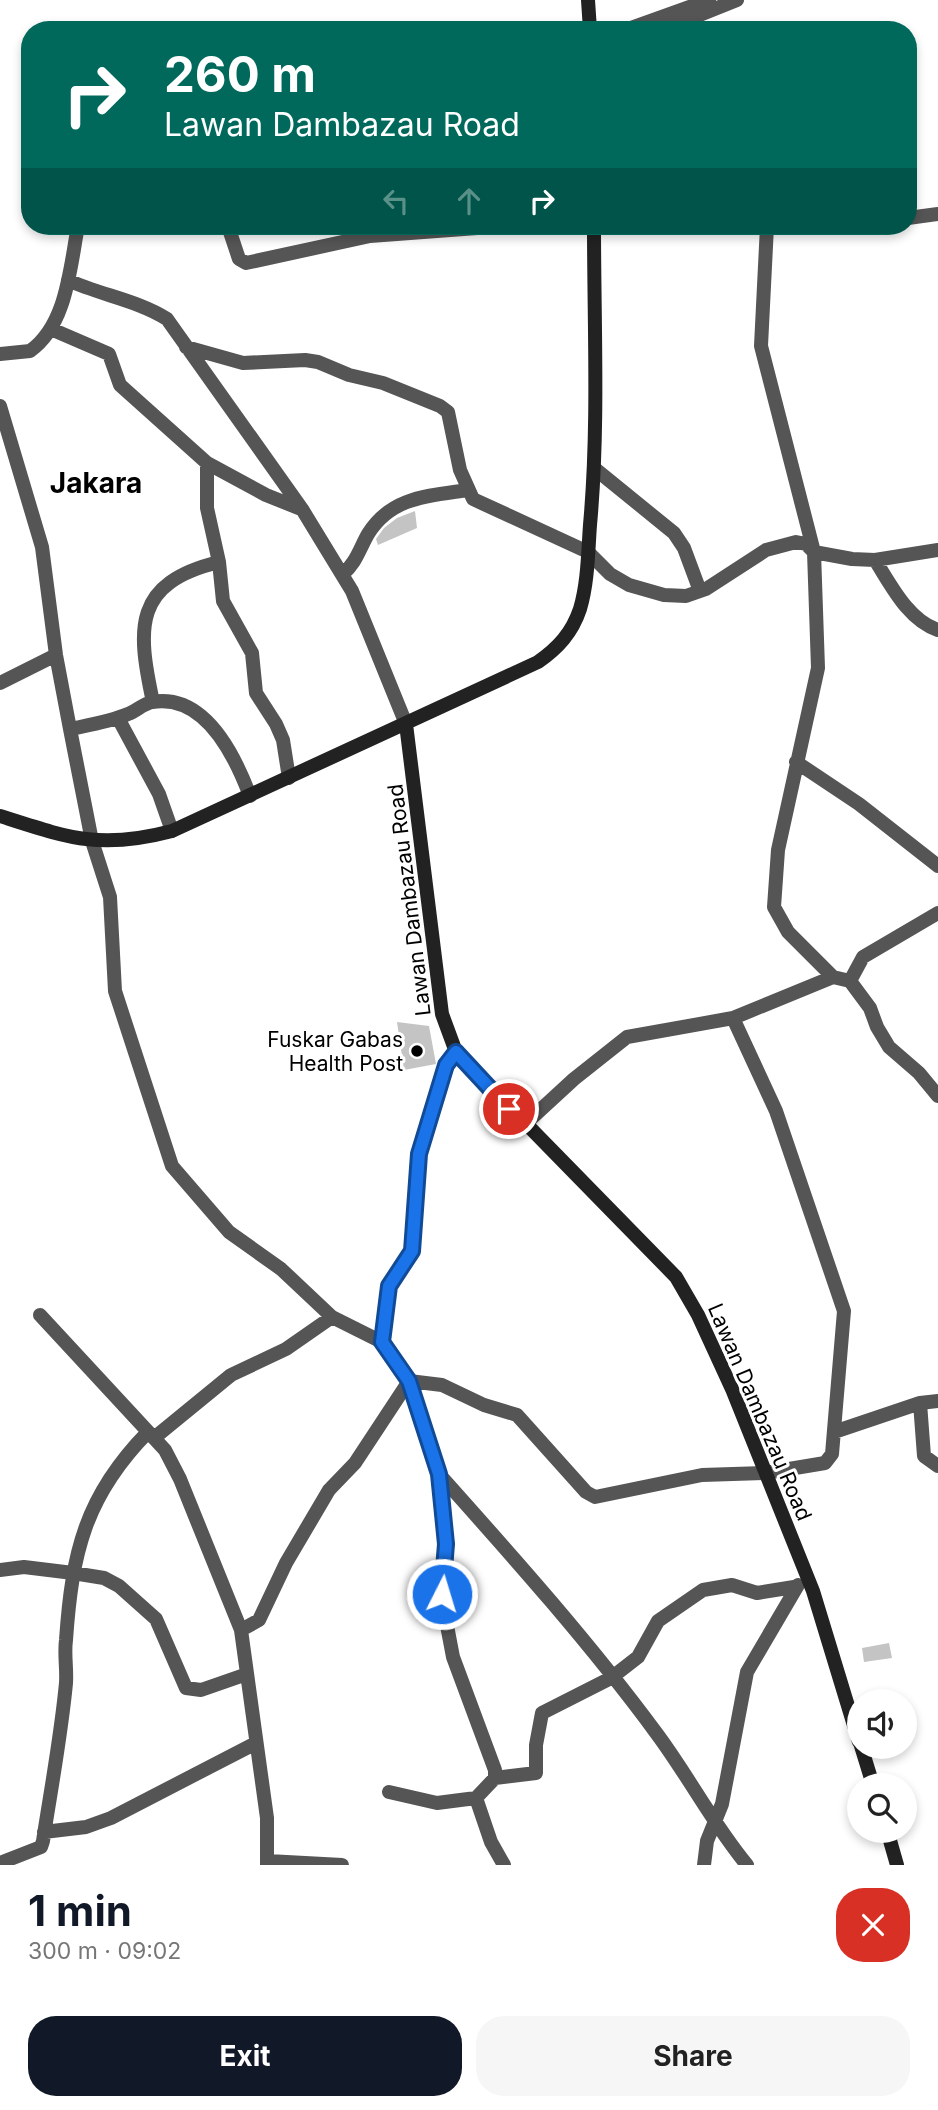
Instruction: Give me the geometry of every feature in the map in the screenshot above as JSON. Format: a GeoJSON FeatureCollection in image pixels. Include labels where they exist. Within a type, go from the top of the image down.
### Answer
{"type":"FeatureCollection","features":[{"type":"Feature","properties":{"kind":"main road"},"geometry":{"type":"LineString","coordinates":[[588,0],[589,21]]}},
{"type":"Feature","properties":{"kind":"main road"},"geometry":{"type":"LineString","coordinates":[[0,816],[61,835],[92,841],[128,841],[172,831],[538,662],[555,650],[565,640],[579,611],[588,552],[594,468],[594,235]]}},
{"type":"Feature","properties":{"kind":"main road","name":"Lawan Dambazau Road"},"geometry":{"type":"LineString","coordinates":[[406,724],[442,1013],[456,1052],[524,1125],[676,1277],[698,1315],[808,1580],[847,1703]]}},
{"type":"Feature","properties":{"kind":"main road"},"geometry":{"type":"LineString","coordinates":[[891,1843],[897,1865]]}},
{"type":"Feature","properties":{"kind":"street"},"geometry":{"type":"LineString","coordinates":[[650,21],[709,0]]}},
{"type":"Feature","properties":{"kind":"street"},"geometry":{"type":"LineString","coordinates":[[695,21],[737,0]]}},
{"type":"Feature","properties":{"kind":"street"},"geometry":{"type":"LineString","coordinates":[[917,217],[938,214]]}},
{"type":"Feature","properties":{"kind":"street"},"geometry":{"type":"LineString","coordinates":[[0,354],[30,351],[51,330],[68,280],[76,235]]}},
{"type":"Feature","properties":{"kind":"street"},"geometry":{"type":"LineString","coordinates":[[231,235],[239,259],[246,263],[383,235]]}},
{"type":"Feature","properties":{"kind":"street"},"geometry":{"type":"LineString","coordinates":[[767,235],[761,346],[814,552],[818,667],[778,850],[774,907],[788,933],[833,977],[850,981],[870,1008],[889,1047],[919,1073],[938,1096]]}},
{"type":"Feature","properties":{"kind":"street"},"geometry":{"type":"LineString","coordinates":[[68,280],[92,291],[150,309],[167,319],[302,509],[352,591],[406,724]]}},
{"type":"Feature","properties":{"kind":"street"},"geometry":{"type":"LineString","coordinates":[[51,330],[109,354],[120,385],[164,421],[207,463],[266,495],[302,509]]}},
{"type":"Feature","properties":{"kind":"street"},"geometry":{"type":"LineString","coordinates":[[186,347],[243,363],[305,360],[318,362],[383,383],[440,406],[448,412],[468,490],[473,499],[588,552],[610,574],[648,592],[686,596],[700,591],[766,550],[796,542],[806,544],[814,552],[875,559],[938,550]]}},
{"type":"Feature","properties":{"kind":"street"},"geometry":{"type":"LineString","coordinates":[[0,406],[42,547],[56,655],[70,729],[92,841],[110,897],[115,991],[172,1166],[229,1233],[281,1269],[332,1317],[382,1342],[409,1381],[439,1474],[446,1544],[442,1594],[453,1657],[495,1770],[495,1778]]}},
{"type":"Feature","properties":{"kind":"street"},"geometry":{"type":"LineString","coordinates":[[207,463],[207,508],[219,562],[223,601],[252,653],[256,693],[283,740],[289,778]]}},
{"type":"Feature","properties":{"kind":"street"},"geometry":{"type":"LineString","coordinates":[[594,468],[674,533],[684,548],[700,591]]}},
{"type":"Feature","properties":{"kind":"street"},"geometry":{"type":"LineString","coordinates":[[342,575],[355,564],[379,517],[400,502],[468,490]]}},
{"type":"Feature","properties":{"kind":"street"},"geometry":{"type":"LineString","coordinates":[[875,559],[893,589],[922,624],[938,630]]}},
{"type":"Feature","properties":{"kind":"street"},"geometry":{"type":"LineString","coordinates":[[153,702],[142,638],[150,601],[182,573],[219,562]]}},
{"type":"Feature","properties":{"kind":"street"},"geometry":{"type":"LineString","coordinates":[[0,682],[56,655]]}},
{"type":"Feature","properties":{"kind":"street"},"geometry":{"type":"LineString","coordinates":[[70,729],[118,718],[153,702],[166,701],[204,719],[237,760],[250,796]]}},
{"type":"Feature","properties":{"kind":"street"},"geometry":{"type":"LineString","coordinates":[[118,718],[159,794],[172,831]]}},
{"type":"Feature","properties":{"kind":"street"},"geometry":{"type":"LineString","coordinates":[[796,762],[859,804],[938,866]]}},
{"type":"Feature","properties":{"kind":"street"},"geometry":{"type":"LineString","coordinates":[[850,981],[863,957],[938,913]]}},
{"type":"Feature","properties":{"kind":"street"},"geometry":{"type":"LineString","coordinates":[[524,1125],[574,1079],[627,1037],[733,1018],[833,977]]}},
{"type":"Feature","properties":{"kind":"street"},"geometry":{"type":"LineString","coordinates":[[409,1381],[442,1385],[484,1405],[517,1415],[586,1492],[595,1497],[702,1475],[765,1473],[825,1463],[832,1454],[845,1311],[776,1111],[733,1018]]}},
{"type":"Feature","properties":{"kind":"street"},"geometry":{"type":"LineString","coordinates":[[382,1342],[389,1286],[412,1251],[419,1154],[446,1065],[456,1052]]}},
{"type":"Feature","properties":{"kind":"street"},"geometry":{"type":"LineString","coordinates":[[40,1315],[165,1450],[180,1479],[241,1630],[267,1818],[267,1863],[342,1865]]}},
{"type":"Feature","properties":{"kind":"street"},"geometry":{"type":"LineString","coordinates":[[0,1863],[41,1847],[62,1716],[65,1642],[75,1558],[102,1487],[123,1458],[231,1375],[286,1349],[332,1317]]}},
{"type":"Feature","properties":{"kind":"street"},"geometry":{"type":"LineString","coordinates":[[241,1630],[259,1620],[301,1534],[329,1490],[355,1463],[409,1381]]}},
{"type":"Feature","properties":{"kind":"street"},"geometry":{"type":"LineString","coordinates":[[834,1432],[920,1403],[938,1401]]}},
{"type":"Feature","properties":{"kind":"street"},"geometry":{"type":"LineString","coordinates":[[920,1403],[924,1456],[938,1466]]}},
{"type":"Feature","properties":{"kind":"street"},"geometry":{"type":"LineString","coordinates":[[439,1474],[507,1551],[657,1734],[747,1865]]}},
{"type":"Feature","properties":{"kind":"street"},"geometry":{"type":"LineString","coordinates":[[0,1570],[24,1567],[73,1573],[104,1578],[119,1586],[156,1619],[186,1688],[201,1690],[247,1674]]}},
{"type":"Feature","properties":{"kind":"street"},"geometry":{"type":"LineString","coordinates":[[388,1792],[437,1803],[476,1798],[495,1778],[536,1773],[536,1745],[542,1713],[611,1678],[638,1657],[658,1621],[704,1590],[732,1586],[757,1593],[794,1587],[808,1580]]}},
{"type":"Feature","properties":{"kind":"street"},"geometry":{"type":"LineString","coordinates":[[704,1865],[707,1840],[722,1804],[747,1672],[794,1587]]}},
{"type":"Feature","properties":{"kind":"street"},"geometry":{"type":"LineString","coordinates":[[44,1832],[86,1827],[111,1818],[256,1743]]}},
{"type":"Feature","properties":{"kind":"street"},"geometry":{"type":"LineString","coordinates":[[476,1798],[491,1842],[504,1865]]}},
{"type":"Feature","properties":{"kind":"building"},"geometry":{"type":"Polygon","coordinates":[[[415,511],[417,528],[378,545],[376,539],[384,528],[397,518],[415,511]]]}},
{"type":"Feature","properties":{"kind":"building","name":"Fuskar Gabas Health Post"},"geometry":{"type":"Polygon","coordinates":[[[397,1022],[429,1026],[436,1064],[404,1070],[397,1022]]]}},
{"type":"Feature","properties":{"kind":"building"},"geometry":{"type":"Polygon","coordinates":[[[889,1643],[892,1658],[864,1662],[862,1648],[889,1643]]]}},
{"type":"Feature","properties":{"kind":"place","name":"Fuskar Gabas Health Post"},"geometry":{"type":"Point","coordinates":[417,1051]}},
{"type":"Feature","properties":{"kind":"district","name":"Jakara"},"geometry":{"type":"Point","coordinates":[96,483]}},
{"type":"Feature","properties":{"kind":"route"},"geometry":{"type":"LineString","coordinates":[[442,1594],[446,1544],[439,1474],[409,1381],[382,1342],[389,1286],[393,1276],[412,1251],[419,1154],[446,1065],[456,1052],[509,1109]]}}]}
